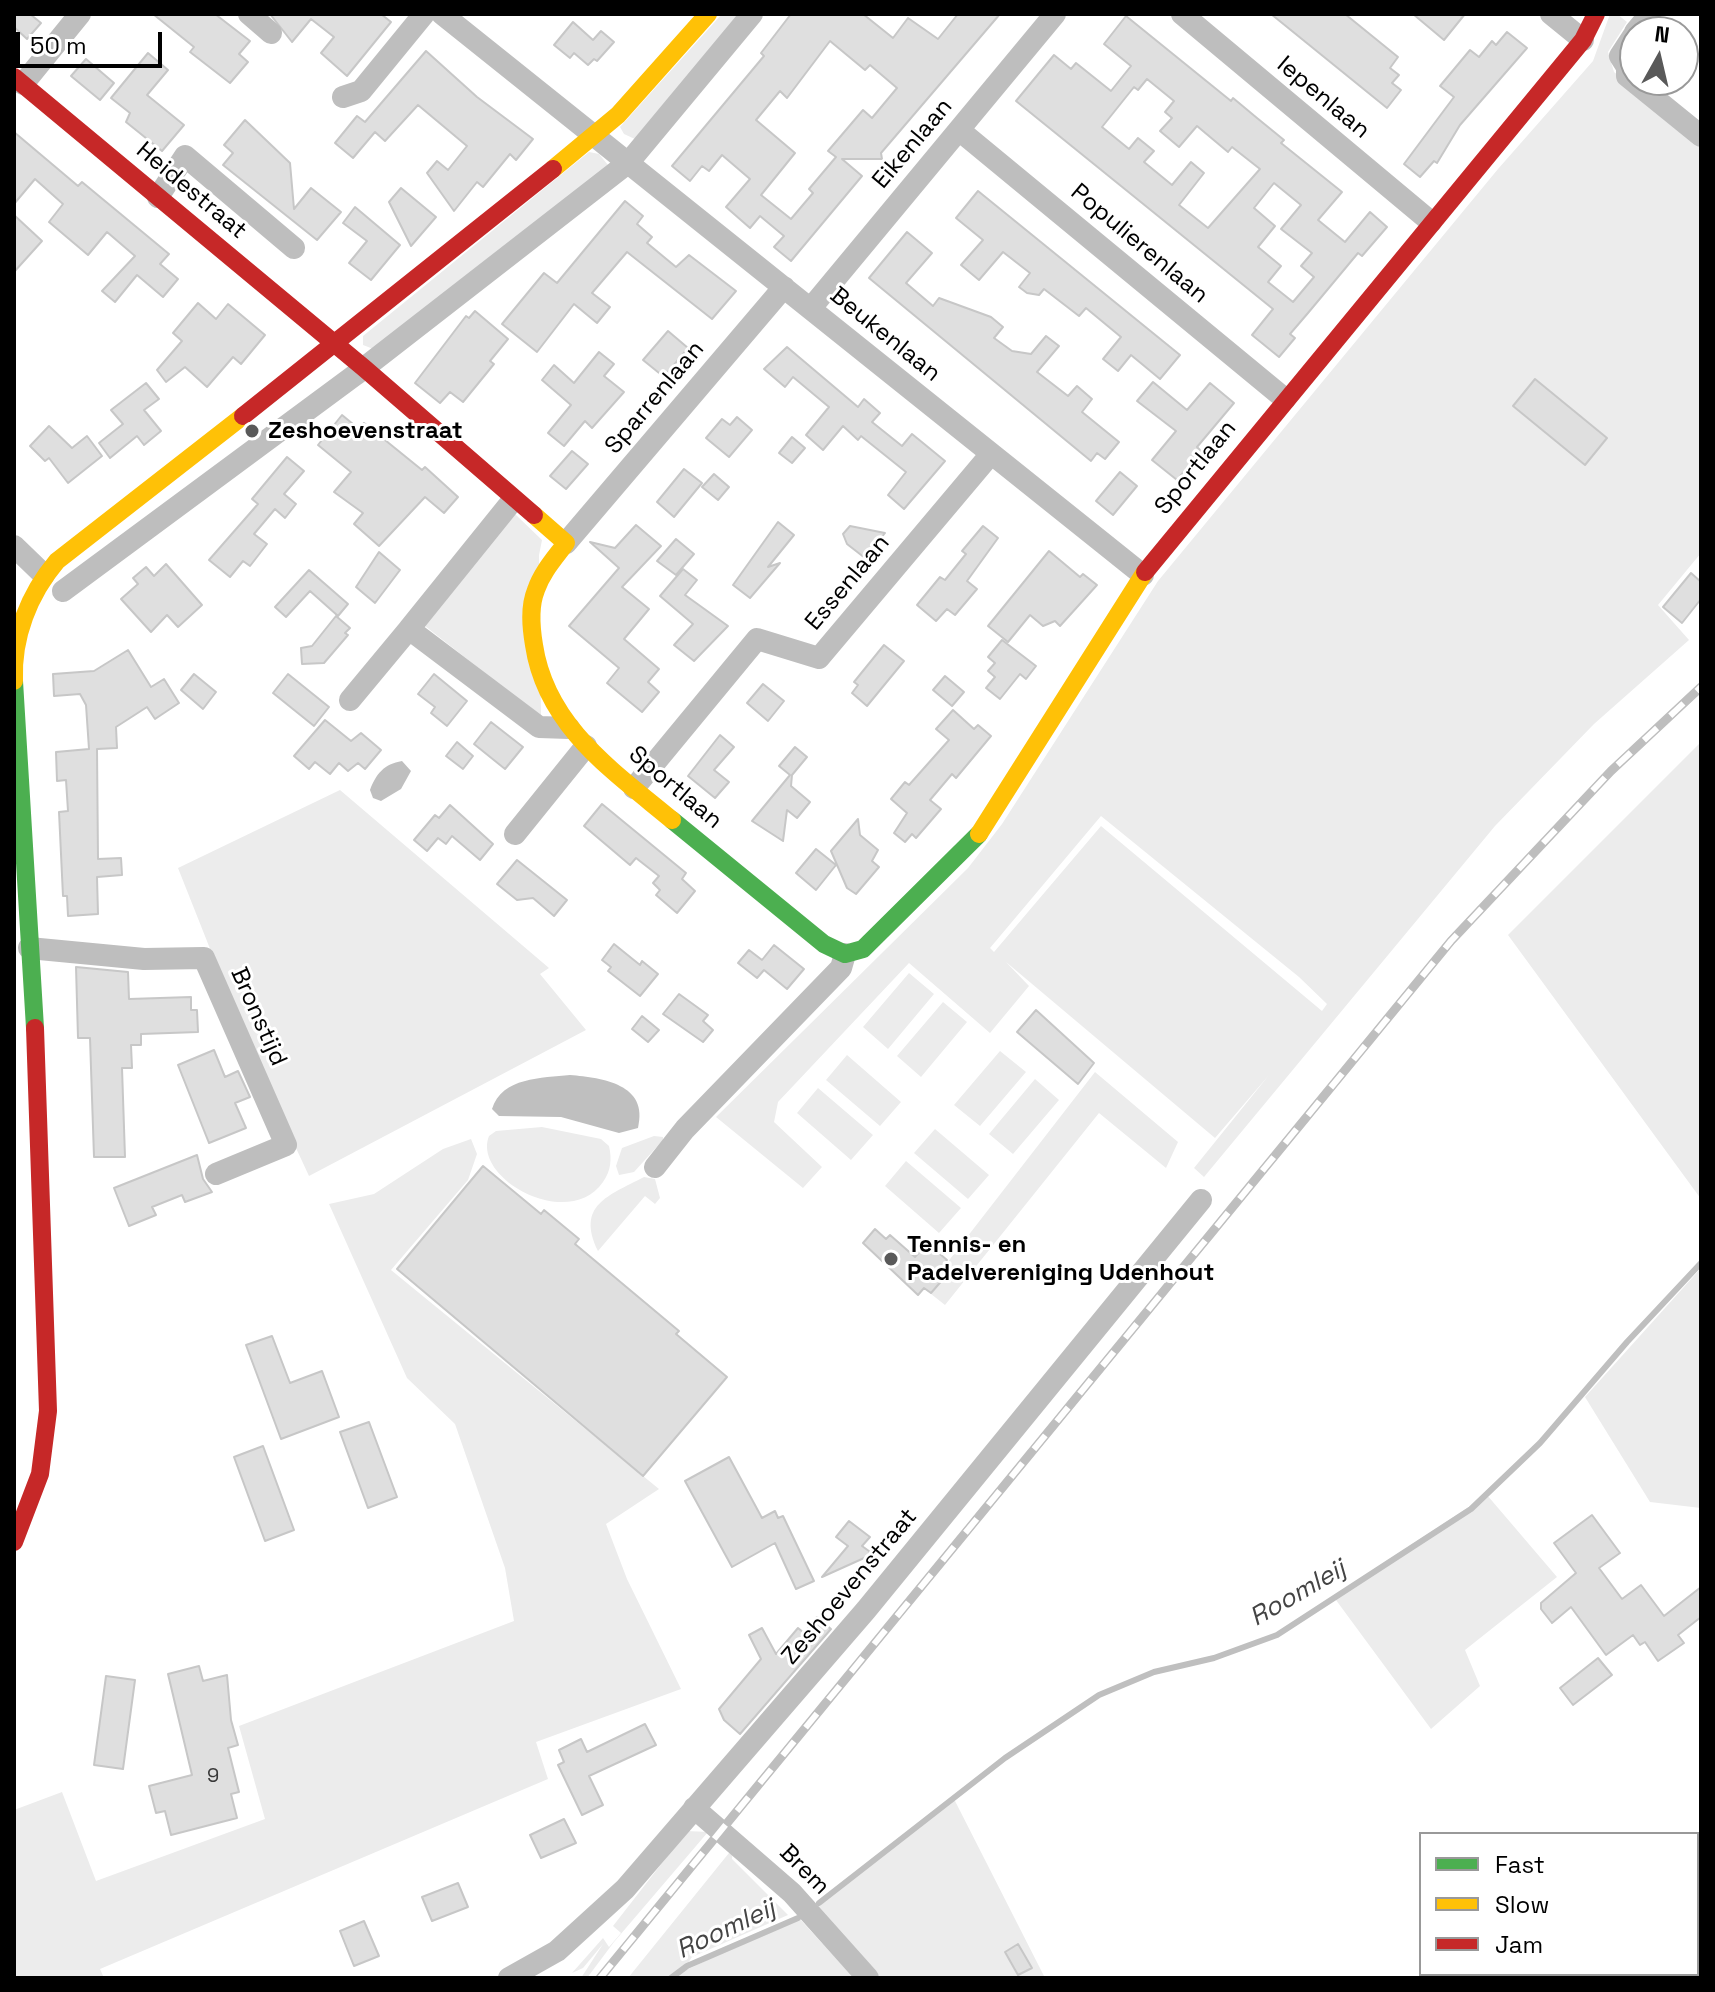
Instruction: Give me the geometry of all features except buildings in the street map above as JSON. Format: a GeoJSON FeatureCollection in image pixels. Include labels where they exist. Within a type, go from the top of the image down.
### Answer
{"type":"FeatureCollection","features":[{"type":"Feature","properties":{"kind":"street"},"geometry":{"type":"LineString","coordinates":[[18,80],[80,14]]}},
{"type":"Feature","properties":{"kind":"street"},"geometry":{"type":"LineString","coordinates":[[249,14],[271,33]]}},
{"type":"Feature","properties":{"kind":"street"},"geometry":{"type":"LineString","coordinates":[[343,97],[361,91],[424,14]]}},
{"type":"Feature","properties":{"kind":"street","name":"Beukenlaan"},"geometry":{"type":"LineString","coordinates":[[442,14],[1143,575]]}},
{"type":"Feature","properties":{"kind":"street"},"geometry":{"type":"LineString","coordinates":[[14,1542],[40,1474],[48,1411],[37,1070],[29,948],[19,885],[15,663],[23,621],[44,575],[57,561],[335,345],[595,135],[618,115],[708,14]]}},
{"type":"Feature","properties":{"kind":"street"},"geometry":{"type":"LineString","coordinates":[[63,591],[364,368],[629,162],[752,14]]}},
{"type":"Feature","properties":{"kind":"street","name":"Eikenlaan"},"geometry":{"type":"LineString","coordinates":[[811,308],[1055,14]]}},
{"type":"Feature","properties":{"kind":"street","name":"Iepenlaan"},"geometry":{"type":"LineString","coordinates":[[1182,14],[1431,222]]}},
{"type":"Feature","properties":{"kind":"street"},"geometry":{"type":"LineString","coordinates":[[1551,14],[1583,40]]}},
{"type":"Feature","properties":{"kind":"street","name":"Sportlaan"},"geometry":{"type":"LineString","coordinates":[[566,543],[538,584],[532,619],[540,669],[552,703],[569,728],[634,788],[824,944],[845,954],[863,949],[981,832],[1143,575],[1583,40],[1596,14]]}},
{"type":"Feature","properties":{"kind":"street","name":"Heidestraat"},"geometry":{"type":"LineString","coordinates":[[18,80],[335,345]]}},
{"type":"Feature","properties":{"kind":"street"},"geometry":{"type":"LineString","coordinates":[[1652,96],[1701,136]]}},
{"type":"Feature","properties":{"kind":"street","name":"Populierenlaan"},"geometry":{"type":"LineString","coordinates":[[959,130],[1285,399]]}},
{"type":"Feature","properties":{"kind":"street","name":"Heidestraat"},"geometry":{"type":"LineString","coordinates":[[158,197],[185,156],[294,248]]}},
{"type":"Feature","properties":{"kind":"street","name":"Sparrenlaan"},"geometry":{"type":"LineString","coordinates":[[566,543],[784,287]]}},
{"type":"Feature","properties":{"kind":"street"},"geometry":{"type":"LineString","coordinates":[[335,345],[566,543]]}},
{"type":"Feature","properties":{"kind":"street","name":"Essenlaan"},"geometry":{"type":"LineString","coordinates":[[634,788],[757,639],[819,658],[990,455]]}},
{"type":"Feature","properties":{"kind":"street"},"geometry":{"type":"LineString","coordinates":[[157,483],[176,506]]}},
{"type":"Feature","properties":{"kind":"street"},"geometry":{"type":"LineString","coordinates":[[350,700],[513,500]]}},
{"type":"Feature","properties":{"kind":"street"},"geometry":{"type":"LineString","coordinates":[[14,546],[44,575]]}},
{"type":"Feature","properties":{"kind":"street"},"geometry":{"type":"LineString","coordinates":[[409,629],[539,727],[569,728]]}},
{"type":"Feature","properties":{"kind":"street"},"geometry":{"type":"LineString","coordinates":[[515,834],[586,746]]}},
{"type":"Feature","properties":{"kind":"street","name":"Bronstijd"},"geometry":{"type":"LineString","coordinates":[[29,948],[144,959],[204,958],[286,1145],[216,1174]]}},
{"type":"Feature","properties":{"kind":"street","name":"Sportlaan"},"geometry":{"type":"LineString","coordinates":[[655,1167],[685,1129],[841,968],[845,954]]}},
{"type":"Feature","properties":{"kind":"street","name":"Zeshoevenstraat"},"geometry":{"type":"LineString","coordinates":[[509,1978],[557,1951],[625,1889],[866,1610],[1201,1200]]}},
{"type":"Feature","properties":{"kind":"street","name":"Brem"},"geometry":{"type":"LineString","coordinates":[[694,1808],[792,1893],[868,1978]]}},
{"type":"Feature","properties":{"kind":"street"},"geometry":{"type":"LineString","coordinates":[[1683,1978],[1701,1976]]}},
{"type":"Feature","properties":{"kind":"shaded area"},"geometry":{"type":"Polygon","coordinates":[[[722,14],[742,14],[637,140],[624,134],[620,127],[722,14]]]}},
{"type":"Feature","properties":{"kind":"shaded area"},"geometry":{"type":"Polygon","coordinates":[[[1610,14],[1620,16],[1619,35],[1608,52],[1614,72],[1619,76],[1619,96],[1643,96],[1701,145],[1701,553],[1658,605],[1689,640],[1594,724],[1495,826],[1204,1177],[1194,1168],[1269,1075],[1215,1138],[1006,962],[1029,986],[990,1033],[909,963],[778,1102],[774,1122],[822,1167],[803,1188],[716,1117],[968,868],[1002,824],[1158,581],[1498,169],[1593,61],[1610,14]],[[1101,816],[990,948],[994,952],[1101,826],[1322,1011],[1327,1004],[1299,977],[1101,816]]]}},
{"type":"Feature","properties":{"kind":"shaded area"},"geometry":{"type":"Polygon","coordinates":[[[589,152],[599,154],[608,165],[376,350],[363,345],[363,336],[589,152]]]}},
{"type":"Feature","properties":{"kind":"shaded area"},"geometry":{"type":"Polygon","coordinates":[[[515,514],[542,540],[539,555],[541,717],[425,626],[515,514]]]}},
{"type":"Feature","properties":{"kind":"shaded area"},"geometry":{"type":"Polygon","coordinates":[[[1701,742],[1701,1199],[1508,935],[1701,742]]]}},
{"type":"Feature","properties":{"kind":"shaded area"},"geometry":{"type":"Polygon","coordinates":[[[402,761],[411,771],[401,789],[381,801],[373,798],[370,790],[378,775],[386,767],[402,761]]]}},
{"type":"Feature","properties":{"kind":"shaded area"},"geometry":{"type":"Polygon","coordinates":[[[340,790],[549,968],[540,974],[586,1030],[309,1176],[249,1047],[178,868],[340,790]]]}},
{"type":"Feature","properties":{"kind":"shaded area"},"geometry":{"type":"Polygon","coordinates":[[[909,973],[934,994],[888,1049],[863,1027],[909,973]]]}},
{"type":"Feature","properties":{"kind":"shaded area"},"geometry":{"type":"Polygon","coordinates":[[[943,1002],[967,1022],[921,1077],[897,1056],[943,1002]]]}},
{"type":"Feature","properties":{"kind":"shaded area"},"geometry":{"type":"Polygon","coordinates":[[[1000,1051],[1026,1072],[980,1126],[954,1105],[1000,1051]]]}},
{"type":"Feature","properties":{"kind":"shaded area"},"geometry":{"type":"Polygon","coordinates":[[[847,1055],[901,1102],[880,1126],[826,1080],[847,1055]]]}},
{"type":"Feature","properties":{"kind":"shaded area"},"geometry":{"type":"Polygon","coordinates":[[[1095,1072],[1178,1142],[1166,1168],[1099,1113],[945,1305],[926,1290],[1095,1072]]]}},
{"type":"Feature","properties":{"kind":"shaded area"},"geometry":{"type":"Polygon","coordinates":[[[570,1075],[609,1081],[630,1093],[640,1113],[638,1128],[619,1133],[561,1117],[499,1116],[492,1109],[497,1098],[514,1085],[570,1075]]]}},
{"type":"Feature","properties":{"kind":"shaded area"},"geometry":{"type":"Polygon","coordinates":[[[1035,1079],[1059,1100],[1013,1154],[989,1134],[1035,1079]]]}},
{"type":"Feature","properties":{"kind":"shaded area"},"geometry":{"type":"Polygon","coordinates":[[[818,1088],[873,1135],[851,1160],[797,1113],[818,1088]]]}},
{"type":"Feature","properties":{"kind":"shaded area"},"geometry":{"type":"Polygon","coordinates":[[[542,1127],[601,1139],[609,1146],[611,1160],[608,1174],[587,1196],[568,1202],[526,1194],[495,1168],[488,1152],[489,1136],[496,1131],[542,1127]]]}},
{"type":"Feature","properties":{"kind":"shaded area"},"geometry":{"type":"Polygon","coordinates":[[[935,1129],[989,1175],[968,1199],[914,1153],[935,1129]]]}},
{"type":"Feature","properties":{"kind":"shaded area"},"geometry":{"type":"Polygon","coordinates":[[[654,1136],[663,1137],[663,1140],[634,1172],[619,1175],[616,1166],[622,1148],[654,1136]]]}},
{"type":"Feature","properties":{"kind":"shaded area"},"geometry":{"type":"Polygon","coordinates":[[[471,1139],[477,1154],[468,1180],[391,1270],[659,1489],[606,1524],[627,1579],[681,1689],[536,1742],[548,1779],[100,1969],[104,1978],[14,1978],[14,1810],[62,1792],[96,1881],[265,1819],[239,1726],[514,1621],[505,1568],[455,1424],[407,1378],[329,1204],[374,1194],[443,1149],[471,1139]]]}},
{"type":"Feature","properties":{"kind":"shaded area"},"geometry":{"type":"Polygon","coordinates":[[[906,1161],[961,1208],[939,1233],[885,1186],[906,1161]]]}},
{"type":"Feature","properties":{"kind":"shaded area"},"geometry":{"type":"Polygon","coordinates":[[[644,1177],[655,1179],[660,1198],[655,1204],[645,1196],[598,1251],[592,1235],[593,1212],[608,1197],[644,1177]]]}},
{"type":"Feature","properties":{"kind":"shaded area"},"geometry":{"type":"Polygon","coordinates":[[[1701,1268],[1701,1508],[1650,1502],[1585,1397],[1701,1268]]]}},
{"type":"Feature","properties":{"kind":"shaded area"},"geometry":{"type":"Polygon","coordinates":[[[1487,1495],[1557,1577],[1465,1650],[1480,1686],[1431,1729],[1333,1596],[1487,1495]]]}},
{"type":"Feature","properties":{"kind":"shaded area"},"geometry":{"type":"Polygon","coordinates":[[[954,1799],[1045,1978],[878,1978],[812,1907],[954,1799]]]}},
{"type":"Feature","properties":{"kind":"shaded area"},"geometry":{"type":"Polygon","coordinates":[[[687,1831],[708,1832],[587,1978],[581,1978],[603,1944],[583,1968],[572,1973],[603,1938],[609,1947],[621,1933],[613,1926],[687,1831]]]}},
{"type":"Feature","properties":{"kind":"shaded area"},"geometry":{"type":"Polygon","coordinates":[[[733,1848],[732,1859],[788,1915],[692,1957],[682,1972],[798,1917],[854,1978],[628,1978],[733,1848]]]}},
{"type":"Feature","properties":{"kind":"waterway","name":"Roomleij"},"geometry":{"type":"LineString","coordinates":[[819,1903],[1005,1758],[1099,1695],[1154,1672],[1214,1658],[1277,1635],[1471,1509],[1540,1443],[1627,1342],[1701,1263]]}},
{"type":"Feature","properties":{"kind":"waterway","name":"Roomleij"},"geometry":{"type":"LineString","coordinates":[[671,1978],[687,1966],[798,1918]]}},
{"type":"Feature","properties":{"kind":"railway"},"geometry":{"type":"LineString","coordinates":[[600,1978],[1451,941],[1611,771],[1701,687]]}},
{"type":"Feature","properties":{"kind":"traffic: fast"},"geometry":{"type":"LineString","coordinates":[[14,681],[35,1028]]}},
{"type":"Feature","properties":{"kind":"traffic: fast"},"geometry":{"type":"LineString","coordinates":[[672,820],[824,944],[845,954],[863,949],[979,834]]}},
{"type":"Feature","properties":{"kind":"traffic: slow"},"geometry":{"type":"LineString","coordinates":[[553,169],[618,115],[708,14]]}},
{"type":"Feature","properties":{"kind":"traffic: slow"},"geometry":{"type":"LineString","coordinates":[[14,681],[16,648],[24,617],[38,587],[57,561],[243,416]]}},
{"type":"Feature","properties":{"kind":"traffic: slow"},"geometry":{"type":"LineString","coordinates":[[534,515],[566,543],[542,577],[532,610],[534,645],[552,700],[585,744],[672,820]]}},
{"type":"Feature","properties":{"kind":"traffic: slow"},"geometry":{"type":"LineString","coordinates":[[979,834],[1145,572]]}},
{"type":"Feature","properties":{"kind":"traffic: jam"},"geometry":{"type":"LineString","coordinates":[[1145,572],[1583,40],[1596,14]]}},
{"type":"Feature","properties":{"kind":"traffic: jam"},"geometry":{"type":"LineString","coordinates":[[14,77],[364,368],[534,515]]}},
{"type":"Feature","properties":{"kind":"traffic: jam"},"geometry":{"type":"LineString","coordinates":[[243,416],[553,169]]}},
{"type":"Feature","properties":{"kind":"traffic: jam"},"geometry":{"type":"LineString","coordinates":[[14,1542],[40,1474],[48,1411],[35,1028]]}},
{"type":"Feature","properties":{"kind":"place","name":"Zeshoevenstraat"},"geometry":{"type":"Point","coordinates":[252,431]}},
{"type":"Feature","properties":{"kind":"place","name":"Tennis- en Padelvereniging Udenhout"},"geometry":{"type":"Point","coordinates":[891,1259]}}]}
